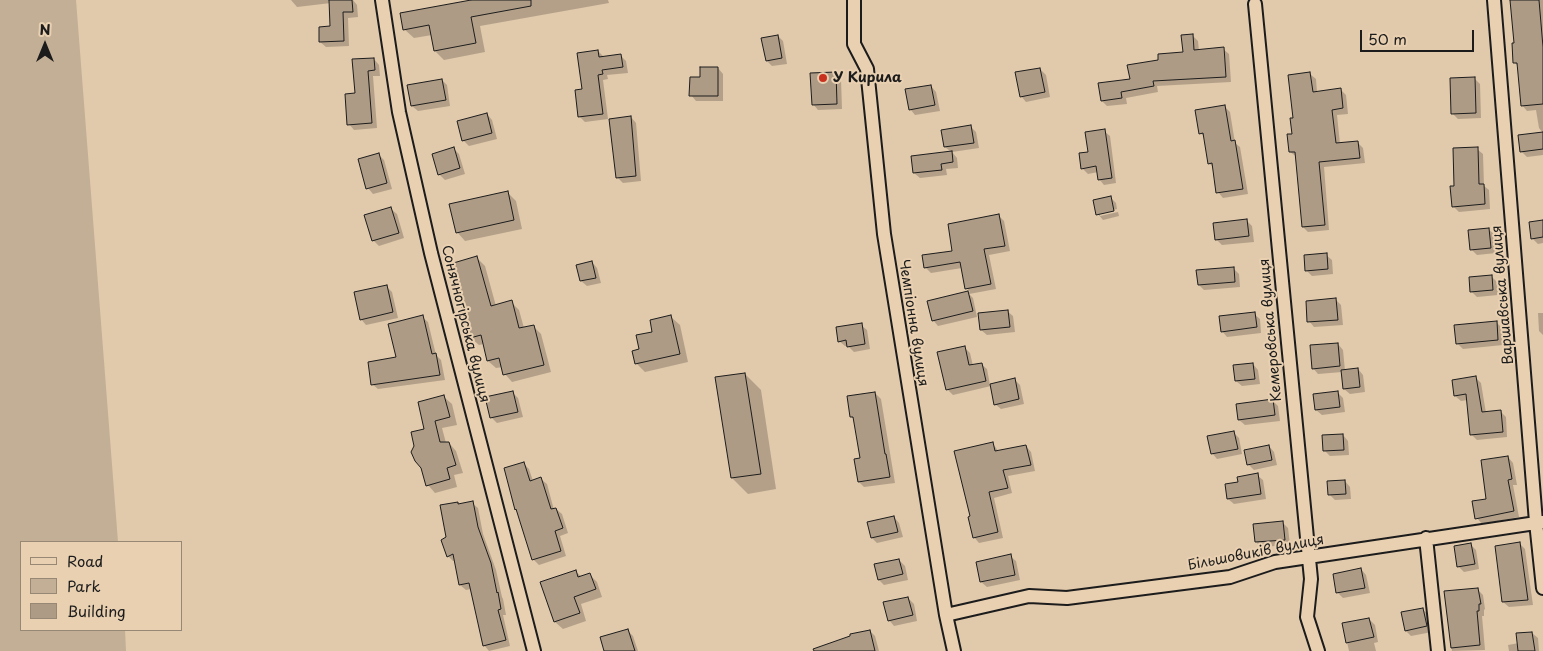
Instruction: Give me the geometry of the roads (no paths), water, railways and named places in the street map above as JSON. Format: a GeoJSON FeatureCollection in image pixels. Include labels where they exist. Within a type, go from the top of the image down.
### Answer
{"type":"FeatureCollection","features":[{"type":"Feature","properties":{"kind":"street","name":"Сонячногірська вулиця"},"geometry":{"type":"LineString","coordinates":[[382,0],[399,112],[430,253],[534,651]]}},
{"type":"Feature","properties":{"kind":"street","name":"Чемпіонна вулиця"},"geometry":{"type":"LineString","coordinates":[[854,0],[854,44],[867,70],[884,234],[946,615],[954,651]]}},
{"type":"Feature","properties":{"kind":"street","name":"Варшавська вулиця"},"geometry":{"type":"LineString","coordinates":[[1494,0],[1540,522],[1543,588]]}},
{"type":"Feature","properties":{"kind":"street","name":"Кемеровська вулиця"},"geometry":{"type":"LineString","coordinates":[[1255,4],[1311,579],[1307,617],[1318,651]]}},
{"type":"Feature","properties":{"kind":"street","name":"Більшовиків вулиця"},"geometry":{"type":"LineString","coordinates":[[946,615],[1029,596],[1067,598],[1230,577],[1275,562],[1540,522]]}},
{"type":"Feature","properties":{"kind":"street"},"geometry":{"type":"LineString","coordinates":[[1426,538],[1438,651]]}},
{"type":"Feature","properties":{"kind":"place","name":"У Кирила"},"geometry":{"type":"Point","coordinates":[823,78]}}]}
